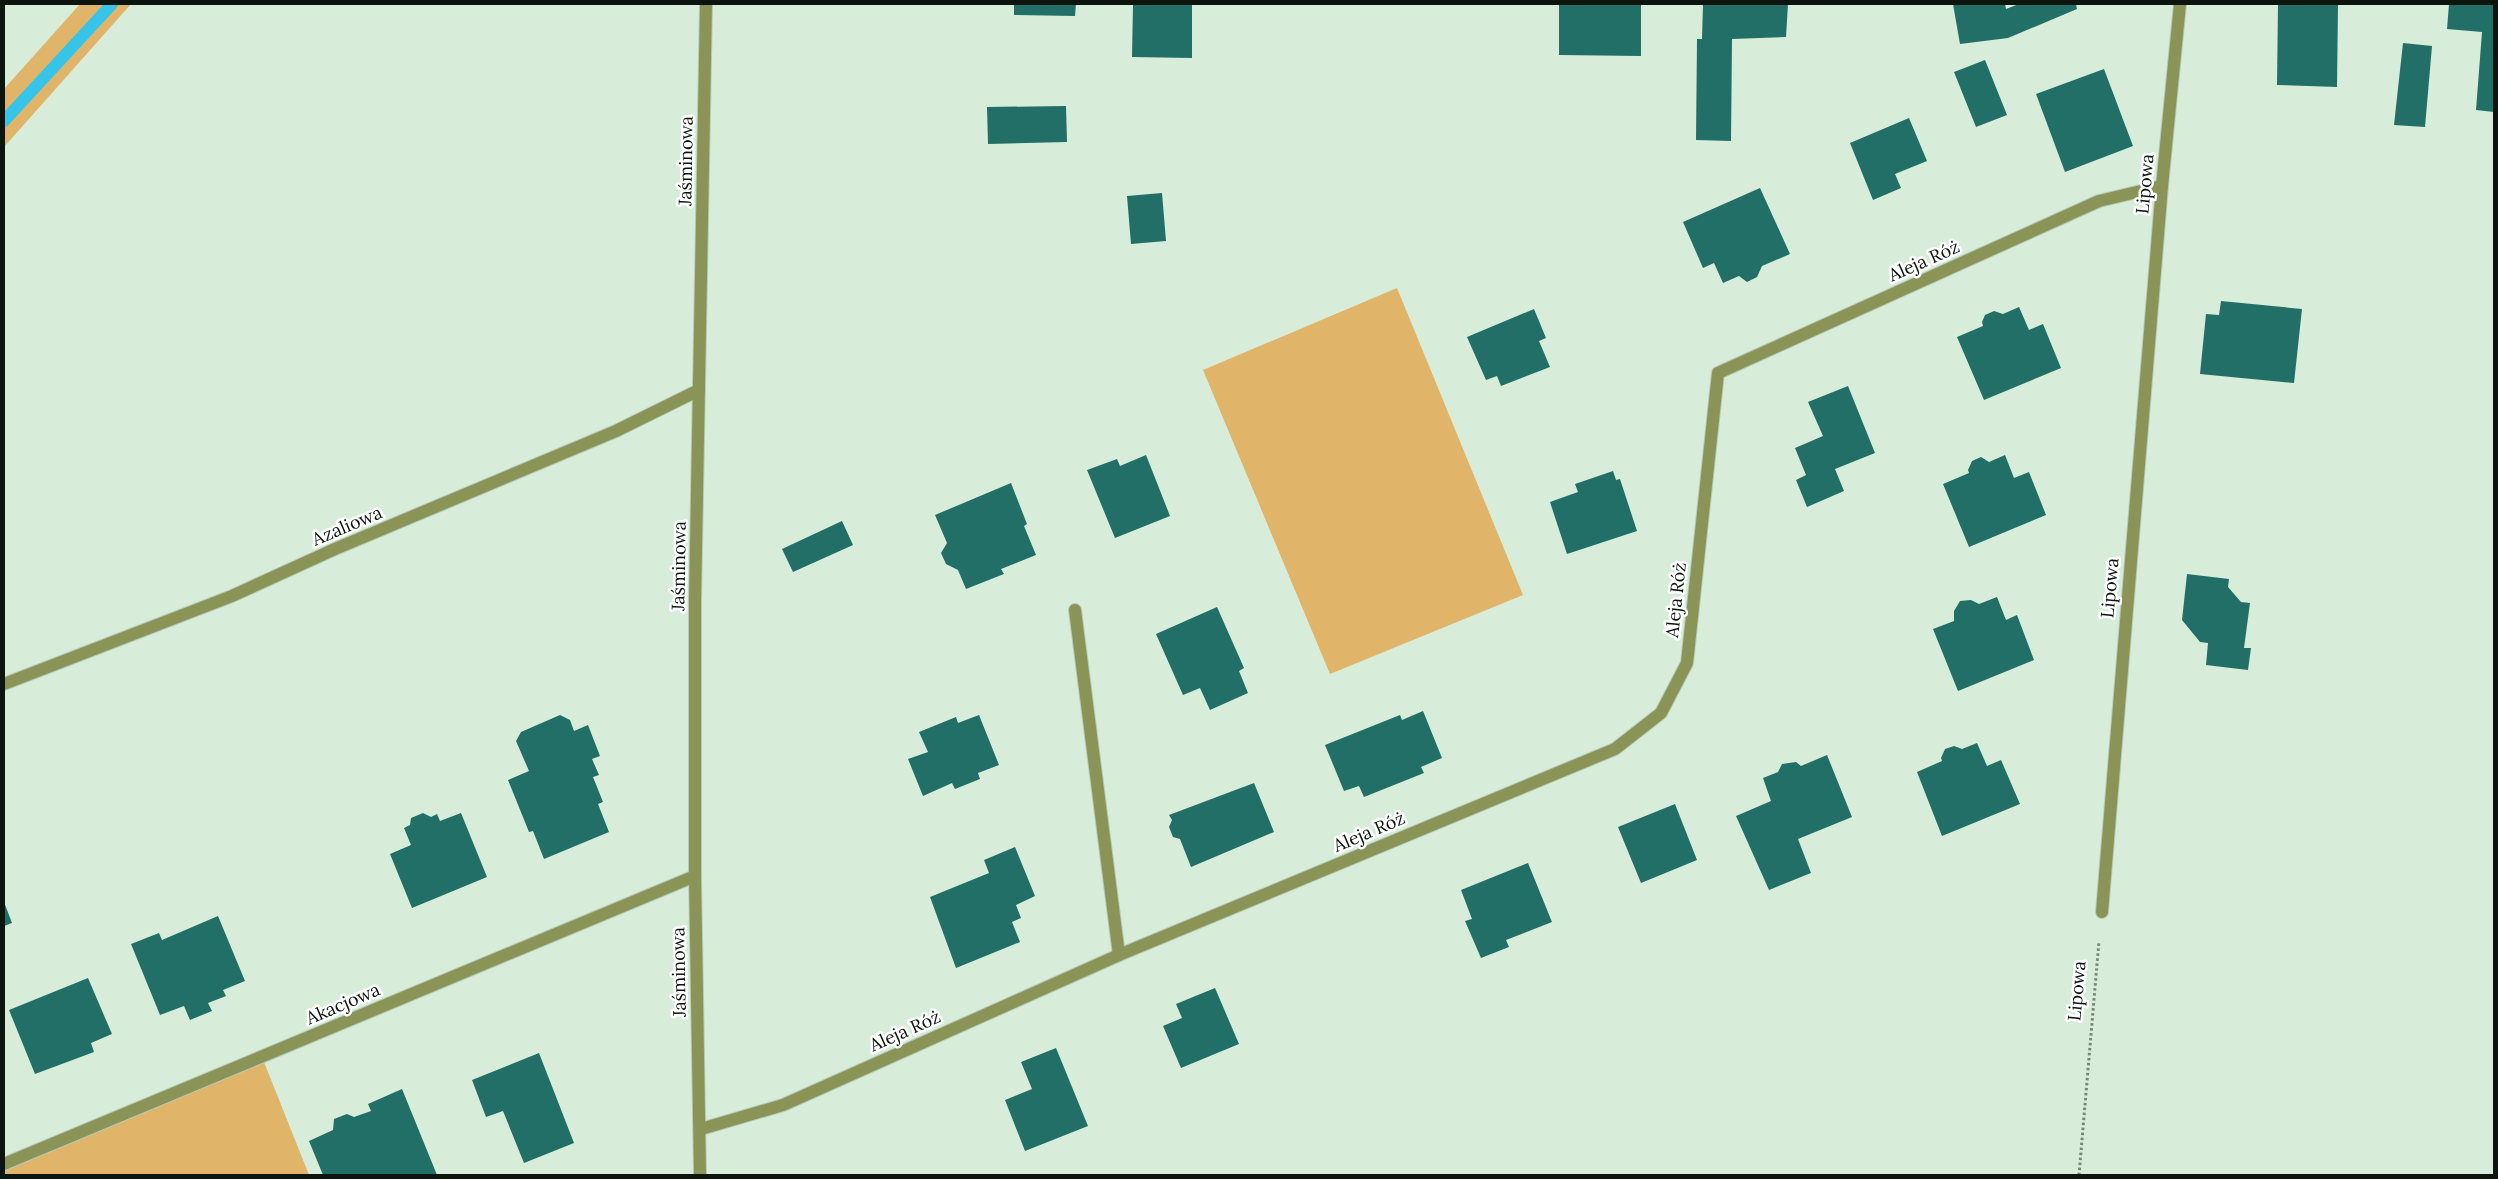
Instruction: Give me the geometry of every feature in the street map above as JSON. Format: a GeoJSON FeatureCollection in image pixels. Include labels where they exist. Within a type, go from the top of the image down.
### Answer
{"type":"FeatureCollection","features":[{"type":"Feature","properties":{"kind":"street","name":"Jaśminowa"},"geometry":{"type":"LineString","coordinates":[[700,1175],[695,876],[695,602],[706,4]]}},
{"type":"Feature","properties":{"kind":"street","name":"Lipowa"},"geometry":{"type":"LineString","coordinates":[[2102,912],[2162,186],[2180,4]]}},
{"type":"Feature","properties":{"kind":"street","name":"Aleja Róż"},"geometry":{"type":"LineString","coordinates":[[700,1129],[782,1105],[1119,955],[1615,749],[1662,713],[1687,663],[1718,373],[2098,201],[2162,186]]}},
{"type":"Feature","properties":{"kind":"street","name":"Azaliowa"},"geometry":{"type":"LineString","coordinates":[[4,684],[232,596],[335,549],[616,431],[699,390]]}},
{"type":"Feature","properties":{"kind":"street"},"geometry":{"type":"LineString","coordinates":[[1074,610],[1119,955]]}},
{"type":"Feature","properties":{"kind":"street","name":"Akacjowa"},"geometry":{"type":"LineString","coordinates":[[4,1164],[695,876]]}},
{"type":"Feature","properties":{"kind":"path","name":"Lipowa"},"geometry":{"type":"LineString","coordinates":[[2079,1175],[2102,912]]}},
{"type":"Feature","properties":{"kind":"shaded area"},"geometry":{"type":"Polygon","coordinates":[[[80,4],[131,4],[4,147],[4,89],[80,4]]]}},
{"type":"Feature","properties":{"kind":"shaded area"},"geometry":{"type":"Polygon","coordinates":[[[1397,288],[1523,595],[1330,674],[1203,370],[1397,288]]]}},
{"type":"Feature","properties":{"kind":"shaded area"},"geometry":{"type":"Polygon","coordinates":[[[262,1057],[309,1175],[4,1175],[4,1164],[262,1057]]]}},
{"type":"Feature","properties":{"kind":"building"},"geometry":{"type":"Polygon","coordinates":[[[1014,4],[1076,4],[1075,16],[1014,15],[1014,4]]]}},
{"type":"Feature","properties":{"kind":"building"},"geometry":{"type":"Polygon","coordinates":[[[1133,4],[1192,4],[1192,58],[1132,57],[1133,4]]]}},
{"type":"Feature","properties":{"kind":"building"},"geometry":{"type":"Polygon","coordinates":[[[1559,4],[1641,4],[1641,56],[1559,55],[1559,4]]]}},
{"type":"Feature","properties":{"kind":"building"},"geometry":{"type":"Polygon","coordinates":[[[1703,4],[1788,4],[1786,37],[1732,39],[1731,141],[1696,140],[1697,39],[1702,39],[1703,4]]]}},
{"type":"Feature","properties":{"kind":"building"},"geometry":{"type":"Polygon","coordinates":[[[1953,4],[2005,4],[2006,9],[2019,4],[2076,4],[2077,9],[2008,38],[1960,44],[1953,4]]]}},
{"type":"Feature","properties":{"kind":"building"},"geometry":{"type":"Polygon","coordinates":[[[2278,4],[2338,4],[2337,87],[2277,85],[2278,4]]]}},
{"type":"Feature","properties":{"kind":"building"},"geometry":{"type":"Polygon","coordinates":[[[2449,4],[2494,4],[2494,112],[2476,110],[2482,32],[2447,29],[2449,4]]]}},
{"type":"Feature","properties":{"kind":"building"},"geometry":{"type":"Polygon","coordinates":[[[2403,43],[2432,46],[2425,127],[2394,125],[2403,43]]]}},
{"type":"Feature","properties":{"kind":"building"},"geometry":{"type":"Polygon","coordinates":[[[1985,60],[2007,115],[1976,127],[1954,72],[1985,60]]]}},
{"type":"Feature","properties":{"kind":"building"},"geometry":{"type":"Polygon","coordinates":[[[2104,69],[2133,146],[2065,172],[2036,94],[2104,69]]]}},
{"type":"Feature","properties":{"kind":"building"},"geometry":{"type":"Polygon","coordinates":[[[1066,106],[1067,142],[988,144],[987,107],[1066,106]]]}},
{"type":"Feature","properties":{"kind":"building"},"geometry":{"type":"Polygon","coordinates":[[[1909,118],[1927,161],[1895,174],[1901,188],[1873,200],[1850,143],[1909,118]]]}},
{"type":"Feature","properties":{"kind":"building"},"geometry":{"type":"Polygon","coordinates":[[[1760,188],[1790,254],[1762,266],[1757,277],[1747,282],[1739,276],[1723,283],[1714,263],[1703,268],[1683,222],[1760,188]]]}},
{"type":"Feature","properties":{"kind":"building"},"geometry":{"type":"Polygon","coordinates":[[[1162,193],[1166,241],[1131,244],[1127,196],[1162,193]]]}},
{"type":"Feature","properties":{"kind":"building"},"geometry":{"type":"Polygon","coordinates":[[[2221,301],[2302,309],[2294,383],[2200,374],[2206,314],[2219,315],[2221,301]]]}},
{"type":"Feature","properties":{"kind":"building"},"geometry":{"type":"Polygon","coordinates":[[[2019,307],[2029,330],[2043,324],[2061,368],[1984,400],[1957,337],[1983,326],[1982,322],[1985,315],[1994,311],[2003,314],[2019,307]]]}},
{"type":"Feature","properties":{"kind":"building"},"geometry":{"type":"Polygon","coordinates":[[[1534,309],[1546,338],[1539,341],[1550,367],[1501,386],[1497,376],[1486,380],[1467,337],[1534,309]]]}},
{"type":"Feature","properties":{"kind":"building"},"geometry":{"type":"Polygon","coordinates":[[[1848,386],[1875,453],[1835,469],[1844,491],[1807,507],[1796,480],[1806,475],[1795,448],[1823,436],[1808,402],[1848,386]]]}},
{"type":"Feature","properties":{"kind":"building"},"geometry":{"type":"Polygon","coordinates":[[[1146,455],[1170,516],[1115,538],[1087,470],[1117,459],[1120,466],[1146,455]]]}},
{"type":"Feature","properties":{"kind":"building"},"geometry":{"type":"Polygon","coordinates":[[[2005,455],[2014,478],[2029,472],[2046,515],[1969,547],[1943,484],[1969,473],[1968,470],[1972,461],[1981,457],[1989,462],[2005,455]]]}},
{"type":"Feature","properties":{"kind":"building"},"geometry":{"type":"Polygon","coordinates":[[[1613,471],[1616,480],[1620,479],[1637,531],[1567,554],[1550,502],[1578,492],[1575,484],[1613,471]]]}},
{"type":"Feature","properties":{"kind":"building"},"geometry":{"type":"Polygon","coordinates":[[[1011,483],[1027,524],[1024,526],[1036,555],[1001,569],[1004,574],[966,589],[958,570],[946,564],[941,553],[947,543],[935,515],[1011,483]]]}},
{"type":"Feature","properties":{"kind":"building"},"geometry":{"type":"Polygon","coordinates":[[[842,521],[853,545],[793,572],[782,549],[842,521]]]}},
{"type":"Feature","properties":{"kind":"building"},"geometry":{"type":"Polygon","coordinates":[[[2187,574],[2229,579],[2228,587],[2241,602],[2250,603],[2244,648],[2251,648],[2248,670],[2206,665],[2208,643],[2200,642],[2182,620],[2187,574]]]}},
{"type":"Feature","properties":{"kind":"building"},"geometry":{"type":"Polygon","coordinates":[[[1997,597],[2006,620],[2017,615],[2034,660],[1958,691],[1933,629],[1954,621],[1954,611],[1960,601],[1971,600],[1979,604],[1997,597]]]}},
{"type":"Feature","properties":{"kind":"building"},"geometry":{"type":"Polygon","coordinates":[[[1217,607],[1244,668],[1239,671],[1248,693],[1210,710],[1200,688],[1183,695],[1156,634],[1217,607]]]}},
{"type":"Feature","properties":{"kind":"building"},"geometry":{"type":"Polygon","coordinates":[[[1423,711],[1442,758],[1421,767],[1424,773],[1364,797],[1359,786],[1344,791],[1325,745],[1400,715],[1402,720],[1423,711]]]}},
{"type":"Feature","properties":{"kind":"building"},"geometry":{"type":"Polygon","coordinates":[[[560,715],[570,720],[574,731],[588,725],[600,756],[592,759],[599,775],[593,777],[603,802],[598,804],[609,832],[544,859],[533,831],[529,832],[508,780],[529,771],[516,741],[521,732],[560,715]]]}},
{"type":"Feature","properties":{"kind":"building"},"geometry":{"type":"Polygon","coordinates":[[[979,715],[999,765],[978,773],[980,779],[955,789],[952,783],[923,796],[908,759],[928,752],[919,732],[956,717],[958,723],[979,715]]]}},
{"type":"Feature","properties":{"kind":"building"},"geometry":{"type":"Polygon","coordinates":[[[1977,743],[1987,766],[2001,760],[2020,804],[1942,836],[1917,772],[1942,761],[1941,758],[1945,749],[1954,746],[1962,749],[1977,743]]]}},
{"type":"Feature","properties":{"kind":"building"},"geometry":{"type":"Polygon","coordinates":[[[1827,755],[1852,817],[1798,839],[1811,873],[1769,890],[1736,816],[1771,801],[1763,778],[1778,772],[1782,764],[1796,762],[1801,766],[1827,755]]]}},
{"type":"Feature","properties":{"kind":"building"},"geometry":{"type":"Polygon","coordinates":[[[1254,783],[1274,832],[1191,867],[1180,839],[1173,837],[1169,827],[1172,820],[1169,815],[1254,783]]]}},
{"type":"Feature","properties":{"kind":"building"},"geometry":{"type":"Polygon","coordinates":[[[1675,804],[1697,860],[1641,883],[1618,827],[1675,804]]]}},
{"type":"Feature","properties":{"kind":"building"},"geometry":{"type":"Polygon","coordinates":[[[423,813],[431,817],[437,814],[440,821],[461,813],[487,877],[412,908],[390,854],[411,845],[404,828],[410,825],[411,818],[423,813]]]}},
{"type":"Feature","properties":{"kind":"building"},"geometry":{"type":"Polygon","coordinates":[[[1015,847],[1035,896],[1016,905],[1021,918],[1012,922],[1020,942],[956,968],[930,897],[989,873],[984,860],[1015,847]]]}},
{"type":"Feature","properties":{"kind":"building"},"geometry":{"type":"Polygon","coordinates":[[[1528,863],[1552,922],[1506,940],[1509,947],[1481,958],[1465,921],[1472,919],[1461,890],[1528,863]]]}},
{"type":"Feature","properties":{"kind":"building"},"geometry":{"type":"Polygon","coordinates":[[[4,902],[12,923],[4,926],[4,902]]]}},
{"type":"Feature","properties":{"kind":"building"},"geometry":{"type":"Polygon","coordinates":[[[218,916],[245,981],[223,990],[226,996],[208,1003],[212,1011],[190,1020],[184,1006],[160,1015],[131,944],[159,933],[162,940],[218,916]]]}},
{"type":"Feature","properties":{"kind":"building"},"geometry":{"type":"Polygon","coordinates":[[[88,978],[112,1034],[91,1043],[94,1052],[35,1074],[9,1010],[88,978]]]}},
{"type":"Feature","properties":{"kind":"building"},"geometry":{"type":"Polygon","coordinates":[[[1215,988],[1239,1044],[1181,1068],[1163,1026],[1182,1018],[1176,1004],[1215,988]]]}},
{"type":"Feature","properties":{"kind":"building"},"geometry":{"type":"Polygon","coordinates":[[[1056,1048],[1088,1126],[1025,1151],[1005,1100],[1032,1089],[1021,1062],[1056,1048]]]}},
{"type":"Feature","properties":{"kind":"building"},"geometry":{"type":"Polygon","coordinates":[[[539,1053],[574,1143],[524,1163],[503,1111],[486,1117],[472,1080],[539,1053]]]}},
{"type":"Feature","properties":{"kind":"building"},"geometry":{"type":"Polygon","coordinates":[[[402,1089],[437,1175],[323,1175],[309,1141],[333,1130],[334,1119],[347,1114],[354,1117],[371,1111],[368,1104],[402,1089]]]}},
{"type":"Feature","properties":{"kind":"waterway"},"geometry":{"type":"LineString","coordinates":[[4,121],[112,4]]}}]}
